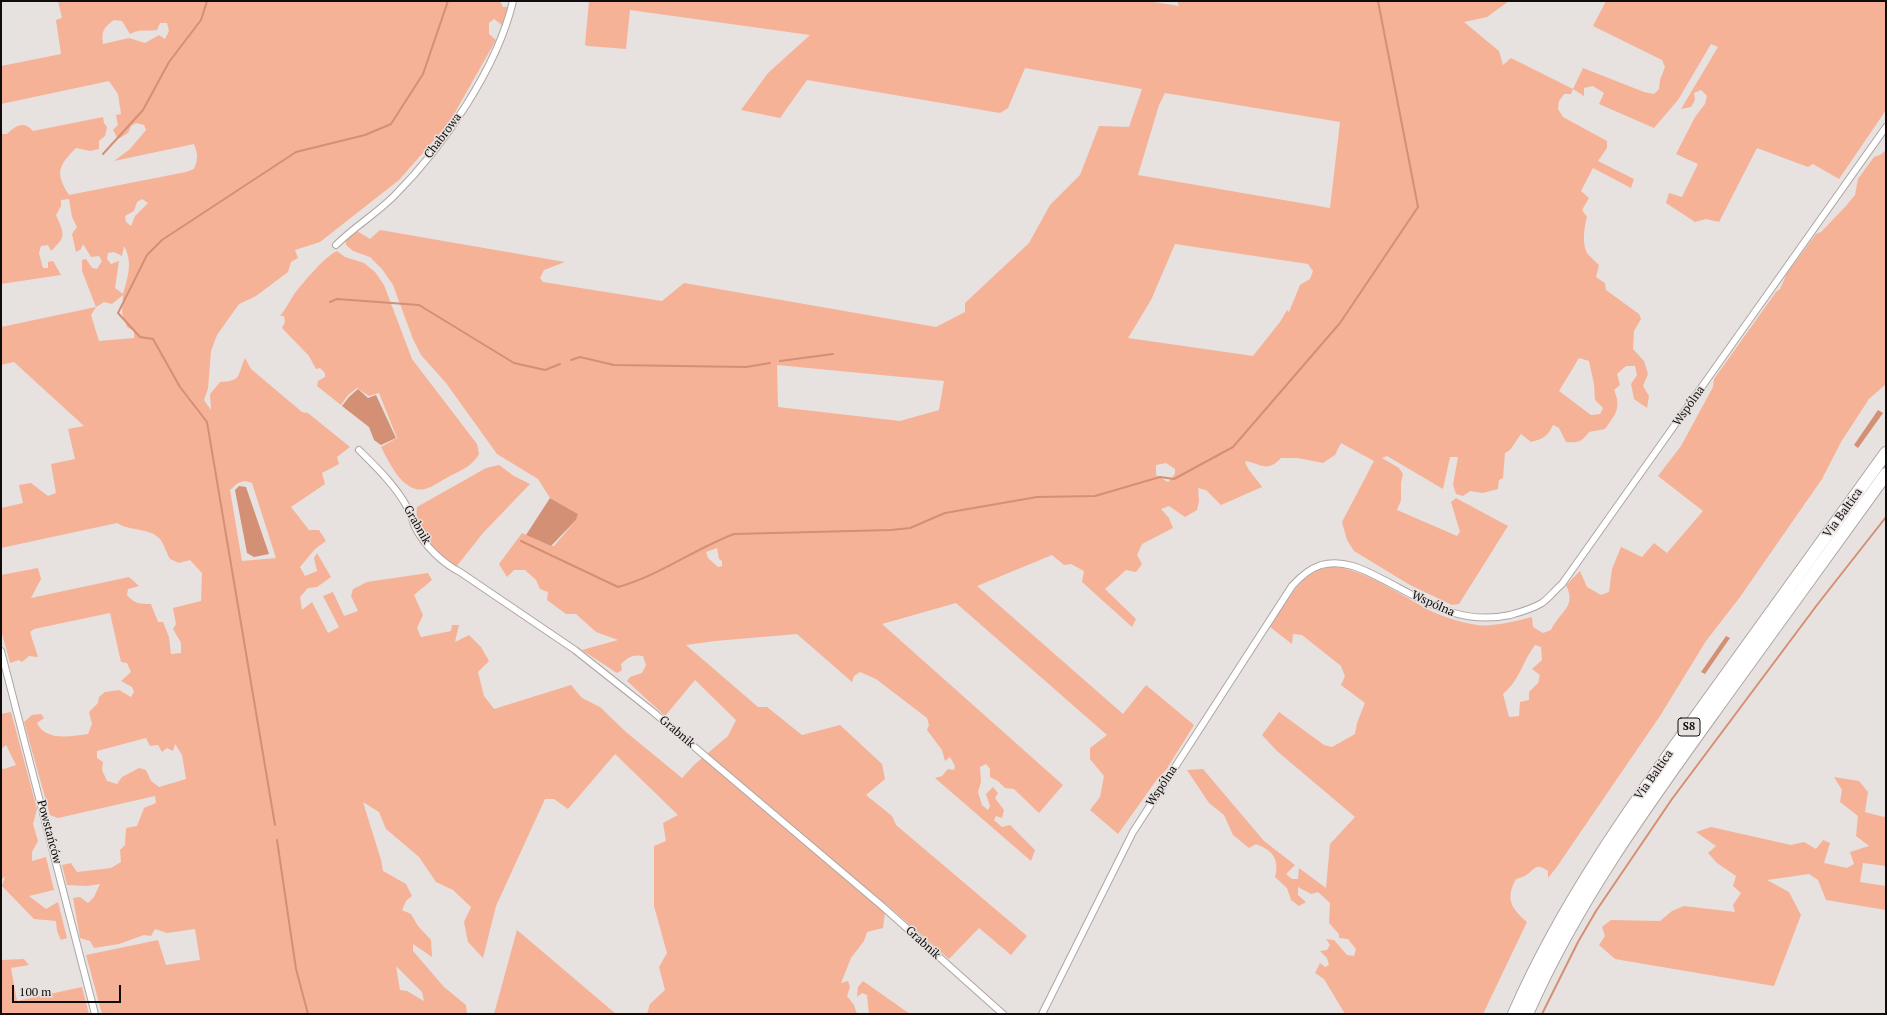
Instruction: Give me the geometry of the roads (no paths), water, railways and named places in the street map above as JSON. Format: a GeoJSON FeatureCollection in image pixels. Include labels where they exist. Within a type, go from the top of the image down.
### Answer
{"type":"FeatureCollection","features":[{"type":"Feature","properties":{"kind":"highway","name":"Via Baltica"},"geometry":{"type":"LineString","coordinates":[[1514,1014],[1552,936],[1605,847],[1658,769],[1886,453]]}},
{"type":"Feature","properties":{"kind":"highway","name":"Via Baltica"},"geometry":{"type":"LineString","coordinates":[[1527,1014],[1562,942],[1628,834],[1690,744],[1886,474]]}},
{"type":"Feature","properties":{"kind":"street","name":"Chabrowa"},"geometry":{"type":"LineString","coordinates":[[336,245],[348,233],[393,197],[445,137],[465,106],[496,50],[513,1]]}},
{"type":"Feature","properties":{"kind":"street","name":"Wspólna"},"geometry":{"type":"LineString","coordinates":[[1042,1014],[1133,832],[1292,586],[1306,572],[1321,565],[1338,563],[1358,566],[1441,610],[1462,616],[1486,618],[1502,616],[1525,611],[1542,603],[1566,578],[1886,127]]}},
{"type":"Feature","properties":{"kind":"street","name":"Grabnik"},"geometry":{"type":"LineString","coordinates":[[359,450],[386,478],[407,506],[416,528],[430,548],[447,565],[460,572],[575,650],[652,711],[882,906],[1003,1014]]}},
{"type":"Feature","properties":{"kind":"street","name":"Powstańców"},"geometry":{"type":"LineString","coordinates":[[1,651],[95,1014]]}},
{"type":"Feature","properties":{"kind":"waterway"},"geometry":{"type":"LineString","coordinates":[[103,154],[143,110],[169,62],[201,20],[207,1]]}},
{"type":"Feature","properties":{"kind":"waterway"},"geometry":{"type":"LineString","coordinates":[[275,825],[207,422],[180,387],[153,339],[140,337],[118,313],[147,255],[162,240],[296,152],[365,135],[391,124],[423,74],[448,1]]}},
{"type":"Feature","properties":{"kind":"waterway"},"geometry":{"type":"LineString","coordinates":[[521,541],[618,587],[648,576],[734,534],[891,530],[910,528],[945,513],[1037,497],[1095,496],[1160,477],[1174,479],[1233,447],[1340,323],[1418,207],[1378,1]]}},
{"type":"Feature","properties":{"kind":"waterway"},"geometry":{"type":"LineString","coordinates":[[330,302],[337,299],[419,305],[514,363],[545,370],[560,364]]}},
{"type":"Feature","properties":{"kind":"waterway"},"geometry":{"type":"LineString","coordinates":[[780,361],[833,354]]}},
{"type":"Feature","properties":{"kind":"waterway"},"geometry":{"type":"LineString","coordinates":[[571,360],[580,357],[614,365],[746,367],[770,363]]}},
{"type":"Feature","properties":{"kind":"waterway"},"geometry":{"type":"LineString","coordinates":[[1542,1014],[1578,942],[1596,911],[1672,799],[1817,605],[1886,517]]}},
{"type":"Feature","properties":{"kind":"waterway"},"geometry":{"type":"LineString","coordinates":[[277,840],[296,969],[308,1014]]}}]}
